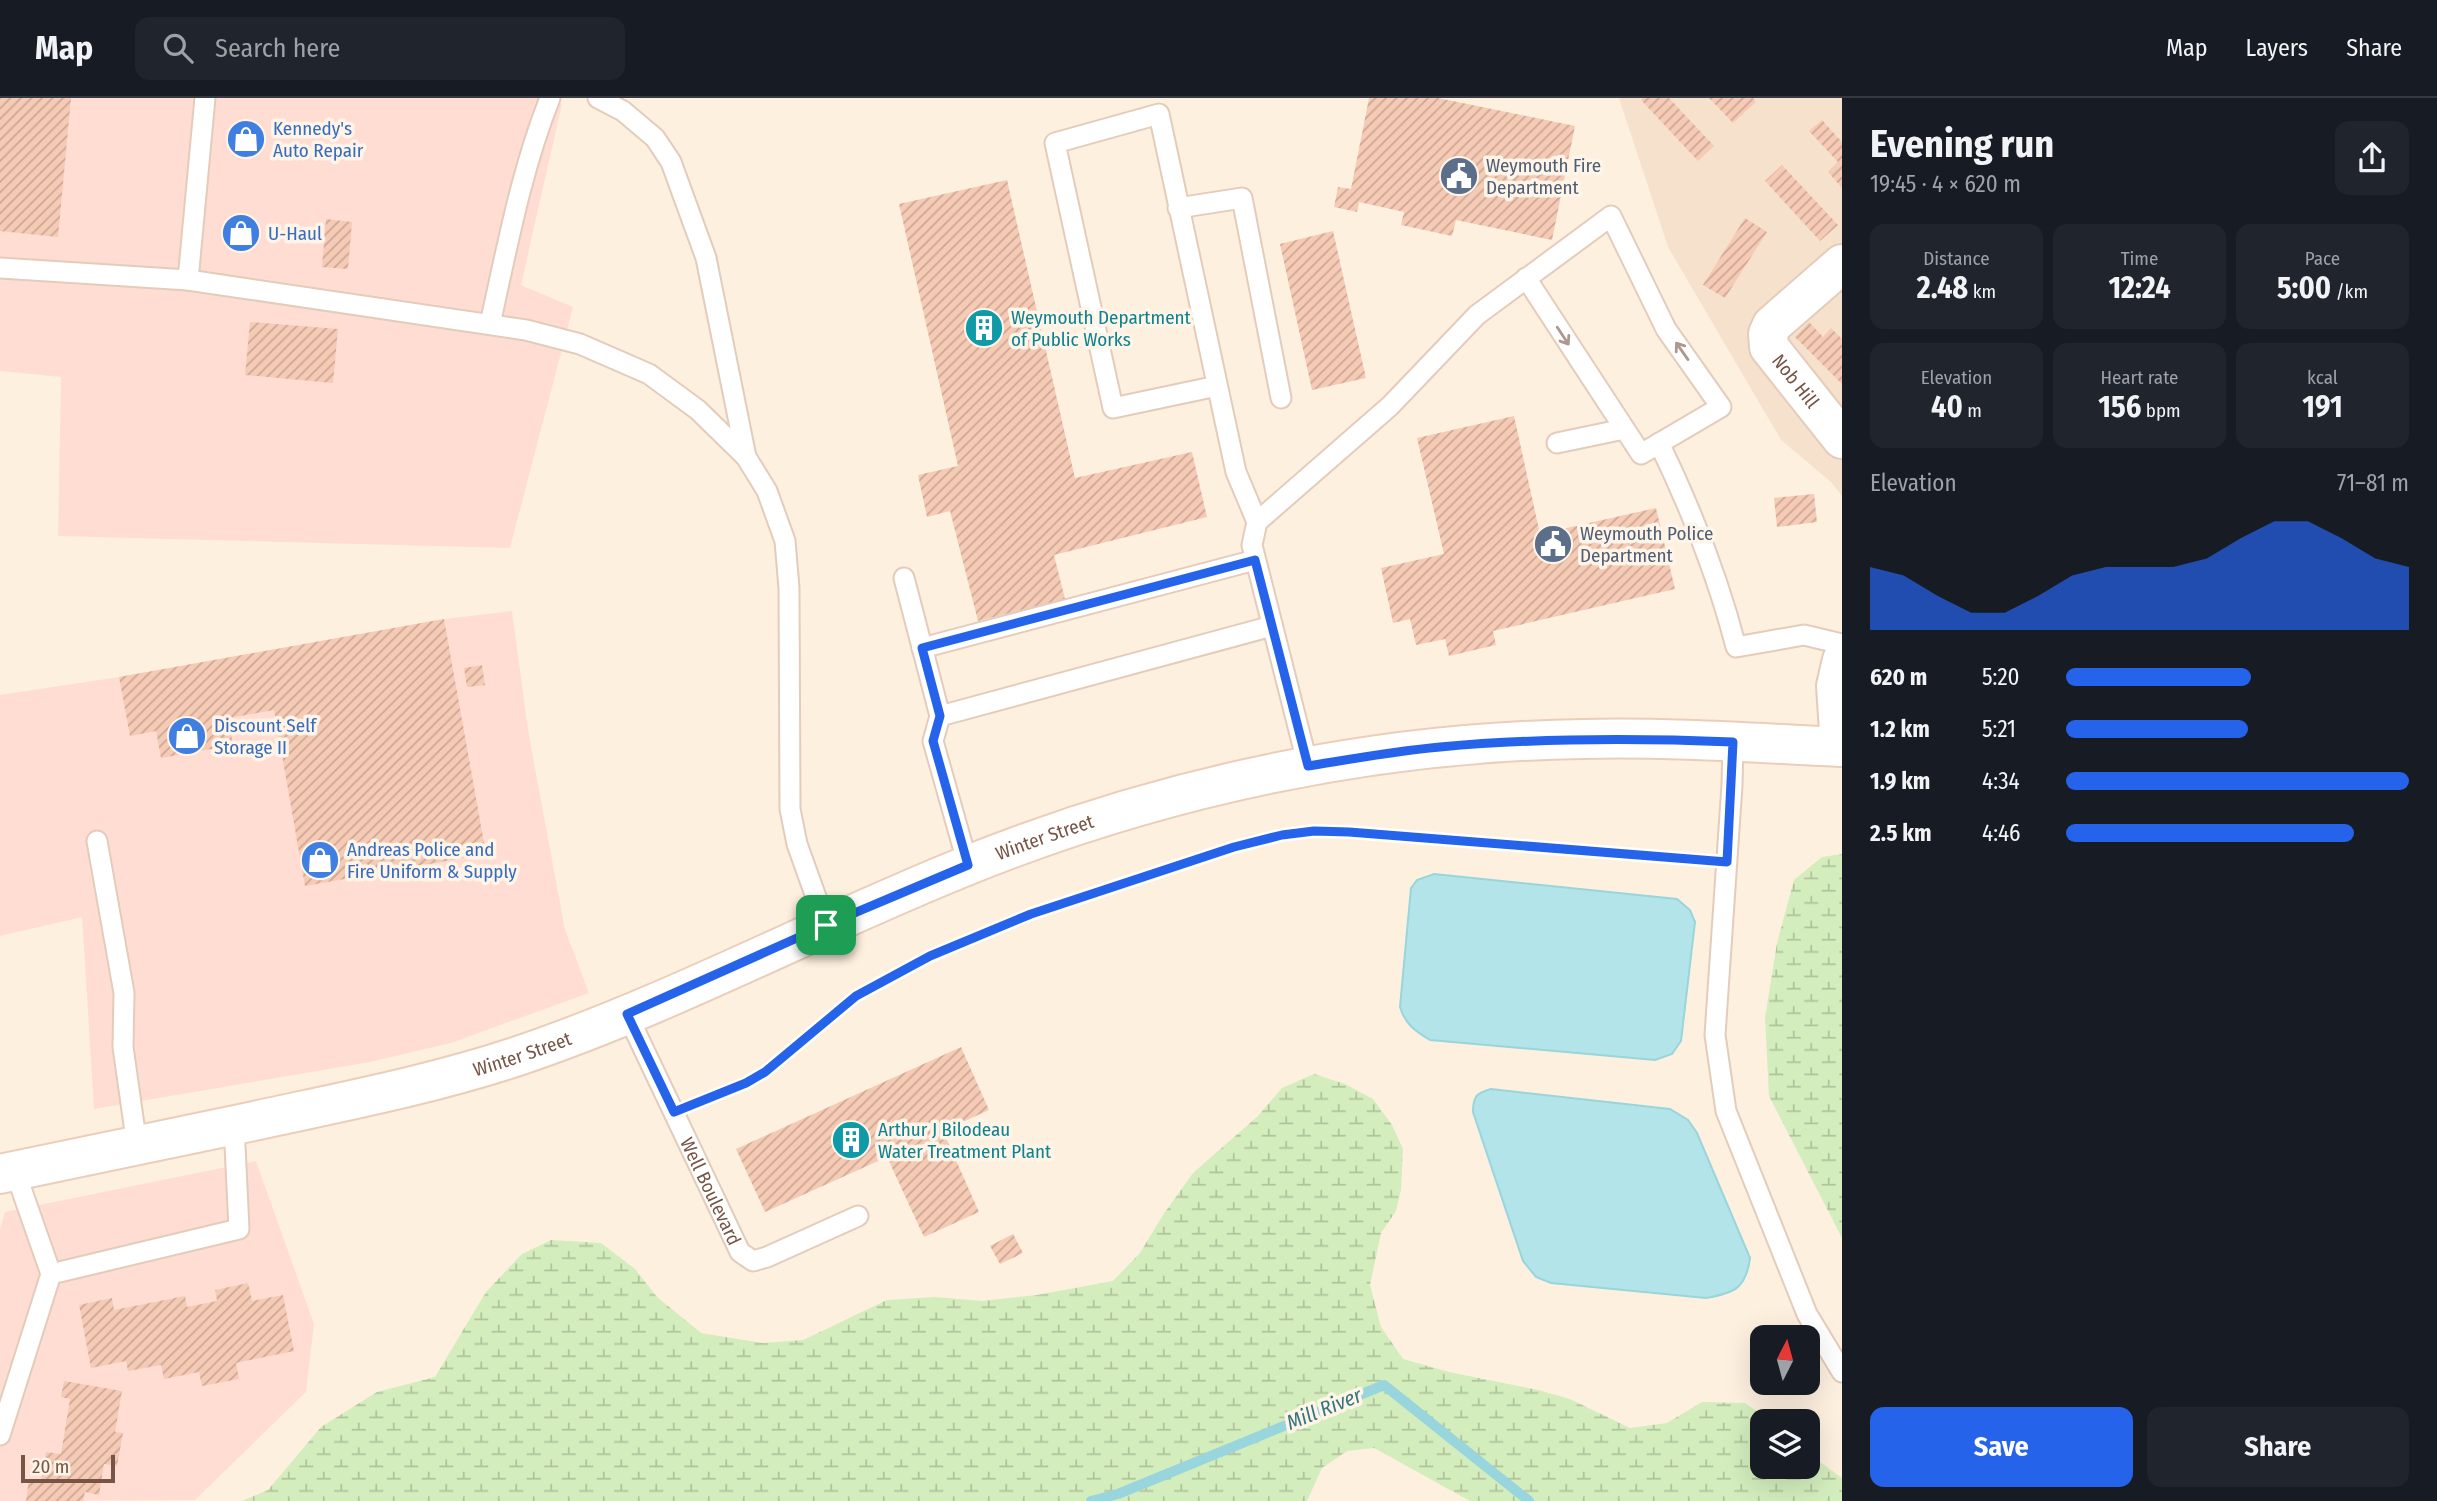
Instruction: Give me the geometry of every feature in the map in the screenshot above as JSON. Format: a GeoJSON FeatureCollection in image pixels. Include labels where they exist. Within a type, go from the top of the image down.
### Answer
{"type":"FeatureCollection","features":[{"type":"Feature","properties":{"kind":"main road","name":"Nob Hill"},"geometry":{"type":"LineString","coordinates":[[1842,264],[1772,325],[1768,334],[1769,347],[1842,439]]}},
{"type":"Feature","properties":{"kind":"main road"},"geometry":{"type":"LineString","coordinates":[[1841,747],[1836,686],[1842,660]]}},
{"type":"Feature","properties":{"kind":"main road","name":"Winter Street"},"geometry":{"type":"LineString","coordinates":[[8,1172],[383,1094],[565,1039],[968,865],[1141,805],[1233,781],[1308,766],[1437,747],[1503,742],[1582,739],[1841,747]]}},
{"type":"Feature","properties":{"kind":"lane"},"geometry":{"type":"LineString","coordinates":[[188,280],[205,98]]}},
{"type":"Feature","properties":{"kind":"lane"},"geometry":{"type":"LineString","coordinates":[[489,324],[523,177],[533,140],[550,98]]}},
{"type":"Feature","properties":{"kind":"lane"},"geometry":{"type":"LineString","coordinates":[[598,98],[623,111],[656,138],[671,162],[706,258],[746,457]]}},
{"type":"Feature","properties":{"kind":"lane"},"geometry":{"type":"LineString","coordinates":[[1217,386],[1113,408],[1055,143],[1159,114],[1236,472],[1258,522]]}},
{"type":"Feature","properties":{"kind":"lane"},"geometry":{"type":"LineString","coordinates":[[1178,208],[1242,198],[1281,398]]}},
{"type":"Feature","properties":{"kind":"lane"},"geometry":{"type":"LineString","coordinates":[[1308,766],[1255,560],[1252,545],[1258,522],[1390,405],[1477,316],[1526,278],[1611,216],[1666,328],[1721,407],[1641,454],[1526,278]]}},
{"type":"Feature","properties":{"kind":"lane"},"geometry":{"type":"LineString","coordinates":[[0,268],[188,280],[526,330],[580,344],[649,374],[698,410],[746,457],[768,491],[785,541],[789,588],[790,809],[797,844],[826,925]]}},
{"type":"Feature","properties":{"kind":"lane"},"geometry":{"type":"LineString","coordinates":[[1557,443],[1624,429]]}},
{"type":"Feature","properties":{"kind":"lane"},"geometry":{"type":"LineString","coordinates":[[1659,443],[1678,482],[1724,601],[1736,647],[1804,635],[1842,644]]}},
{"type":"Feature","properties":{"kind":"lane"},"geometry":{"type":"LineString","coordinates":[[922,648],[1255,560]]}},
{"type":"Feature","properties":{"kind":"lane"},"geometry":{"type":"LineString","coordinates":[[904,578],[940,716],[933,741],[968,865]]}},
{"type":"Feature","properties":{"kind":"lane"},"geometry":{"type":"LineString","coordinates":[[940,716],[1272,626]]}},
{"type":"Feature","properties":{"kind":"lane"},"geometry":{"type":"LineString","coordinates":[[1733,742],[1715,1035],[1726,1111],[1807,1314],[1842,1372]]}},
{"type":"Feature","properties":{"kind":"lane"},"geometry":{"type":"LineString","coordinates":[[96,841],[124,993],[123,1047],[137,1146]]}},
{"type":"Feature","properties":{"kind":"lane","name":"Well Boulevard"},"geometry":{"type":"LineString","coordinates":[[627,1014],[740,1252],[753,1261],[767,1257],[858,1216]]}},
{"type":"Feature","properties":{"kind":"lane"},"geometry":{"type":"LineString","coordinates":[[51,1274],[239,1229],[234,1125]]}},
{"type":"Feature","properties":{"kind":"lane"},"geometry":{"type":"LineString","coordinates":[[0,1435],[51,1274],[8,1172]]}},
{"type":"Feature","properties":{"kind":"path"},"geometry":{"type":"LineString","coordinates":[[674,1112],[746,1083],[765,1072],[856,996],[930,956],[1031,914],[1234,847],[1282,835],[1314,831],[1349,832],[1727,862]]}},
{"type":"Feature","properties":{"kind":"shaded area"},"geometry":{"type":"Polygon","coordinates":[[[0,98],[546,98],[562,104],[521,285],[573,307],[510,548],[58,536],[61,377],[0,371],[0,98]]]}},
{"type":"Feature","properties":{"kind":"shaded area"},"geometry":{"type":"Polygon","coordinates":[[[1619,98],[1842,98],[1842,496],[1831,482],[1781,440],[1668,247],[1619,98]]]}},
{"type":"Feature","properties":{"kind":"shaded area"},"geometry":{"type":"Polygon","coordinates":[[[512,611],[528,730],[565,930],[589,993],[451,1043],[370,1062],[94,1109],[82,917],[0,936],[0,695],[119,677],[444,619],[512,611]]]}},
{"type":"Feature","properties":{"kind":"shaded area"},"geometry":{"type":"Polygon","coordinates":[[[256,1161],[314,1324],[306,1392],[195,1500],[0,1501],[0,1229],[5,1212],[256,1161]]]}},
{"type":"Feature","properties":{"kind":"green space"},"geometry":{"type":"Polygon","coordinates":[[[1842,854],[1842,1238],[1769,1096],[1765,1018],[1777,943],[1794,880],[1822,857],[1842,854]]]}},
{"type":"Feature","properties":{"kind":"green space"},"geometry":{"type":"Polygon","coordinates":[[[1314,1074],[1345,1084],[1373,1099],[1392,1125],[1403,1149],[1401,1190],[1396,1211],[1381,1233],[1370,1285],[1381,1327],[1403,1359],[1570,1399],[1630,1428],[1667,1423],[1702,1402],[1745,1403],[1754,1409],[1750,1409],[1750,1479],[1820,1479],[1820,1462],[1842,1478],[1842,1501],[1470,1501],[1374,1448],[1347,1451],[1322,1468],[1307,1501],[242,1501],[268,1490],[321,1427],[377,1392],[435,1377],[486,1292],[522,1254],[551,1240],[601,1243],[635,1269],[657,1297],[701,1333],[762,1343],[803,1340],[887,1300],[935,1297],[982,1301],[1037,1295],[1113,1281],[1140,1253],[1193,1173],[1257,1117],[1282,1088],[1314,1074]]]}},
{"type":"Feature","properties":{"kind":"water"},"geometry":{"type":"Polygon","coordinates":[[[1434,874],[1677,899],[1690,910],[1695,922],[1681,1041],[1672,1054],[1655,1060],[1430,1040],[1415,1030],[1400,1007],[1411,888],[1417,880],[1434,874]]]}},
{"type":"Feature","properties":{"kind":"water"},"geometry":{"type":"Polygon","coordinates":[[[1491,1089],[1670,1109],[1688,1120],[1697,1133],[1750,1258],[1742,1283],[1725,1294],[1706,1298],[1551,1283],[1536,1277],[1523,1261],[1473,1112],[1476,1096],[1491,1089]]]}},
{"type":"Feature","properties":{"kind":"building"},"geometry":{"type":"Polygon","coordinates":[[[0,98],[71,98],[58,237],[0,231],[0,98]]]}},
{"type":"Feature","properties":{"kind":"building","name":"Weymouth Fire Department"},"geometry":{"type":"Polygon","coordinates":[[[1369,98],[1438,98],[1575,126],[1552,240],[1456,220],[1452,236],[1401,225],[1404,212],[1359,202],[1357,212],[1334,207],[1338,187],[1351,189],[1369,98]]]}},
{"type":"Feature","properties":{"kind":"building"},"geometry":{"type":"Polygon","coordinates":[[[1669,98],[1714,146],[1698,161],[1641,100],[1669,98]]]}},
{"type":"Feature","properties":{"kind":"building"},"geometry":{"type":"Polygon","coordinates":[[[1709,98],[1753,98],[1756,102],[1733,123],[1709,98]]]}},
{"type":"Feature","properties":{"kind":"building"},"geometry":{"type":"Polygon","coordinates":[[[1822,120],[1842,142],[1842,188],[1828,172],[1838,162],[1809,131],[1822,120]]]}},
{"type":"Feature","properties":{"kind":"building"},"geometry":{"type":"Polygon","coordinates":[[[1782,165],[1838,225],[1820,241],[1765,181],[1782,165]]]}},
{"type":"Feature","properties":{"kind":"building","name":"Weymouth Department of Public Works"},"geometry":{"type":"Polygon","coordinates":[[[1007,180],[1075,478],[1192,452],[1207,517],[1054,555],[1065,599],[978,621],[950,511],[927,517],[918,475],[958,466],[899,204],[1007,180]]]}},
{"type":"Feature","properties":{"kind":"building"},"geometry":{"type":"Polygon","coordinates":[[[1745,218],[1767,232],[1725,298],[1703,285],[1745,218]]]}},
{"type":"Feature","properties":{"kind":"building"},"geometry":{"type":"Polygon","coordinates":[[[326,219],[352,222],[348,269],[322,267],[326,219]]]}},
{"type":"Feature","properties":{"kind":"building"},"geometry":{"type":"Polygon","coordinates":[[[1333,231],[1366,378],[1312,390],[1280,244],[1333,231]]]}},
{"type":"Feature","properties":{"kind":"building"},"geometry":{"type":"Polygon","coordinates":[[[250,322],[338,329],[333,383],[245,375],[250,322]]]}},
{"type":"Feature","properties":{"kind":"building"},"geometry":{"type":"Polygon","coordinates":[[[1809,322],[1823,337],[1831,328],[1842,339],[1842,384],[1795,337],[1809,322]]]}},
{"type":"Feature","properties":{"kind":"building","name":"Weymouth Police Department"},"geometry":{"type":"Polygon","coordinates":[[[1514,416],[1540,534],[1656,508],[1675,589],[1493,631],[1496,645],[1449,656],[1445,639],[1416,645],[1410,619],[1393,623],[1381,568],[1444,554],[1417,438],[1514,416]]]}},
{"type":"Feature","properties":{"kind":"building"},"geometry":{"type":"Polygon","coordinates":[[[1814,494],[1817,522],[1777,527],[1774,498],[1814,494]]]}},
{"type":"Feature","properties":{"kind":"building"},"geometry":{"type":"Polygon","coordinates":[[[444,619],[486,854],[305,886],[274,710],[228,718],[233,745],[161,758],[156,731],[130,736],[119,677],[444,619]]]}},
{"type":"Feature","properties":{"kind":"building"},"geometry":{"type":"Polygon","coordinates":[[[482,665],[485,685],[467,687],[464,668],[482,665]]]}},
{"type":"Feature","properties":{"kind":"building","name":"Arthur J Bilodeau Water Treatment Plant"},"geometry":{"type":"Polygon","coordinates":[[[961,1047],[989,1110],[943,1131],[979,1212],[924,1237],[887,1157],[765,1212],[736,1149],[961,1047]]]}},
{"type":"Feature","properties":{"kind":"building"},"geometry":{"type":"Polygon","coordinates":[[[1013,1234],[1023,1253],[1000,1264],[990,1246],[1013,1234]]]}},
{"type":"Feature","properties":{"kind":"building"},"geometry":{"type":"Polygon","coordinates":[[[248,1283],[252,1301],[283,1295],[294,1351],[236,1363],[239,1379],[202,1386],[199,1372],[164,1379],[161,1365],[128,1371],[126,1361],[91,1368],[79,1305],[112,1298],[114,1310],[185,1296],[187,1307],[217,1301],[215,1290],[248,1283]]]}},
{"type":"Feature","properties":{"kind":"building"},"geometry":{"type":"Polygon","coordinates":[[[64,1381],[122,1391],[115,1432],[123,1433],[117,1466],[104,1464],[99,1495],[85,1492],[83,1501],[26,1501],[29,1479],[41,1481],[46,1452],[61,1454],[70,1399],[61,1397],[64,1381]]]}},
{"type":"Feature","properties":{"kind":"waterway","name":"Mill River"},"geometry":{"type":"LineString","coordinates":[[1091,1501],[1118,1494],[1384,1385],[1529,1501]]}},
{"type":"Feature","properties":{"kind":"place","name":"Kennedy's Auto Repair"},"geometry":{"type":"Point","coordinates":[246,139]}},
{"type":"Feature","properties":{"kind":"place","name":"Weymouth Fire Department"},"geometry":{"type":"Point","coordinates":[1459,176]}},
{"type":"Feature","properties":{"kind":"place","name":"U-Haul"},"geometry":{"type":"Point","coordinates":[241,233]}},
{"type":"Feature","properties":{"kind":"place","name":"Weymouth Department of Public Works"},"geometry":{"type":"Point","coordinates":[984,328]}},
{"type":"Feature","properties":{"kind":"place","name":"Weymouth Police Department"},"geometry":{"type":"Point","coordinates":[1553,544]}},
{"type":"Feature","properties":{"kind":"place","name":"Discount Self Storage II"},"geometry":{"type":"Point","coordinates":[187,736]}},
{"type":"Feature","properties":{"kind":"place","name":"Andreas Police and Fire Uniform & Supply"},"geometry":{"type":"Point","coordinates":[320,860]}},
{"type":"Feature","properties":{"kind":"place","name":"Arthur J Bilodeau Water Treatment Plant"},"geometry":{"type":"Point","coordinates":[851,1140]}},
{"type":"Feature","properties":{"kind":"route"},"geometry":{"type":"LineString","coordinates":[[1255,560],[1308,766],[1437,747],[1503,742],[1662,739],[1733,742],[1727,862],[1349,832],[1314,831],[1282,835],[1234,847],[1031,914],[930,956],[856,996],[765,1072],[746,1083],[674,1112],[627,1014],[826,925],[968,865],[933,741],[940,716],[922,648],[1255,560]]}}]}
